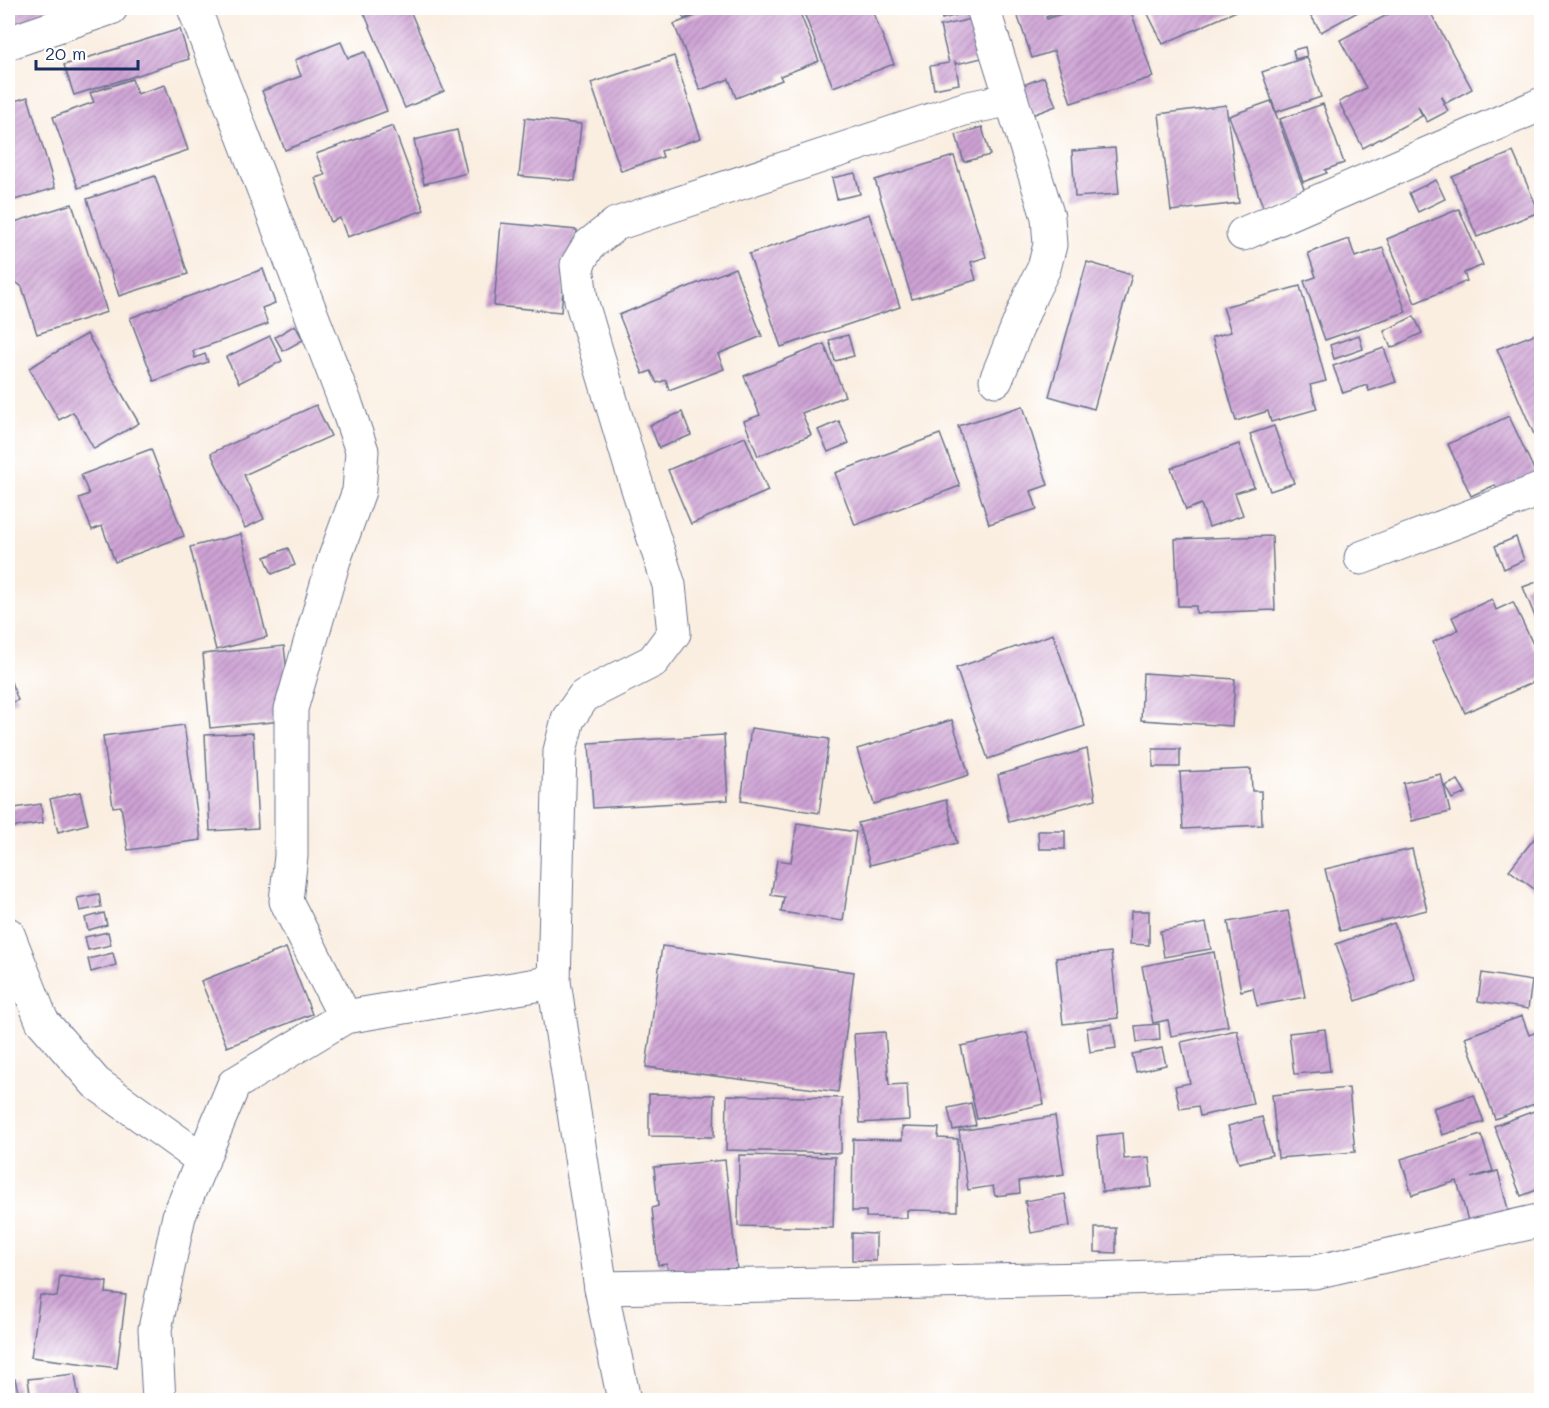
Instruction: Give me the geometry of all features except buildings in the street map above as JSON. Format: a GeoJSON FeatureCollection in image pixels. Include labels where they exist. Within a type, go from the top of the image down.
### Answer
{"type":"FeatureCollection","features":[{"type":"Feature","properties":{"kind":"street"},"geometry":{"type":"LineString","coordinates":[[8,42],[111,8]]}},
{"type":"Feature","properties":{"kind":"street"},"geometry":{"type":"LineString","coordinates":[[194,8],[347,406],[362,451],[359,491],[334,560],[291,708],[291,856],[286,901],[345,1017]]}},
{"type":"Feature","properties":{"kind":"street"},"geometry":{"type":"LineString","coordinates":[[983,8],[1048,218],[1050,245],[1044,268],[996,380]]}},
{"type":"Feature","properties":{"kind":"street"},"geometry":{"type":"LineString","coordinates":[[624,1401],[601,1288],[554,982],[560,751],[568,719],[584,696],[653,661],[674,633],[669,585],[581,300],[577,265],[589,245],[616,224],[964,109],[1011,99]]}},
{"type":"Feature","properties":{"kind":"street"},"geometry":{"type":"LineString","coordinates":[[1243,234],[1542,104]]}},
{"type":"Feature","properties":{"kind":"street"},"geometry":{"type":"LineString","coordinates":[[1361,558],[1542,489]]}},
{"type":"Feature","properties":{"kind":"street"},"geometry":{"type":"LineString","coordinates":[[8,934],[42,1021],[96,1083],[203,1160]]}},
{"type":"Feature","properties":{"kind":"street"},"geometry":{"type":"LineString","coordinates":[[159,1401],[155,1329],[179,1216],[234,1084],[345,1017],[554,982]]}},
{"type":"Feature","properties":{"kind":"street"},"geometry":{"type":"LineString","coordinates":[[601,1288],[1091,1279],[1315,1272],[1542,1220]]}}]}
